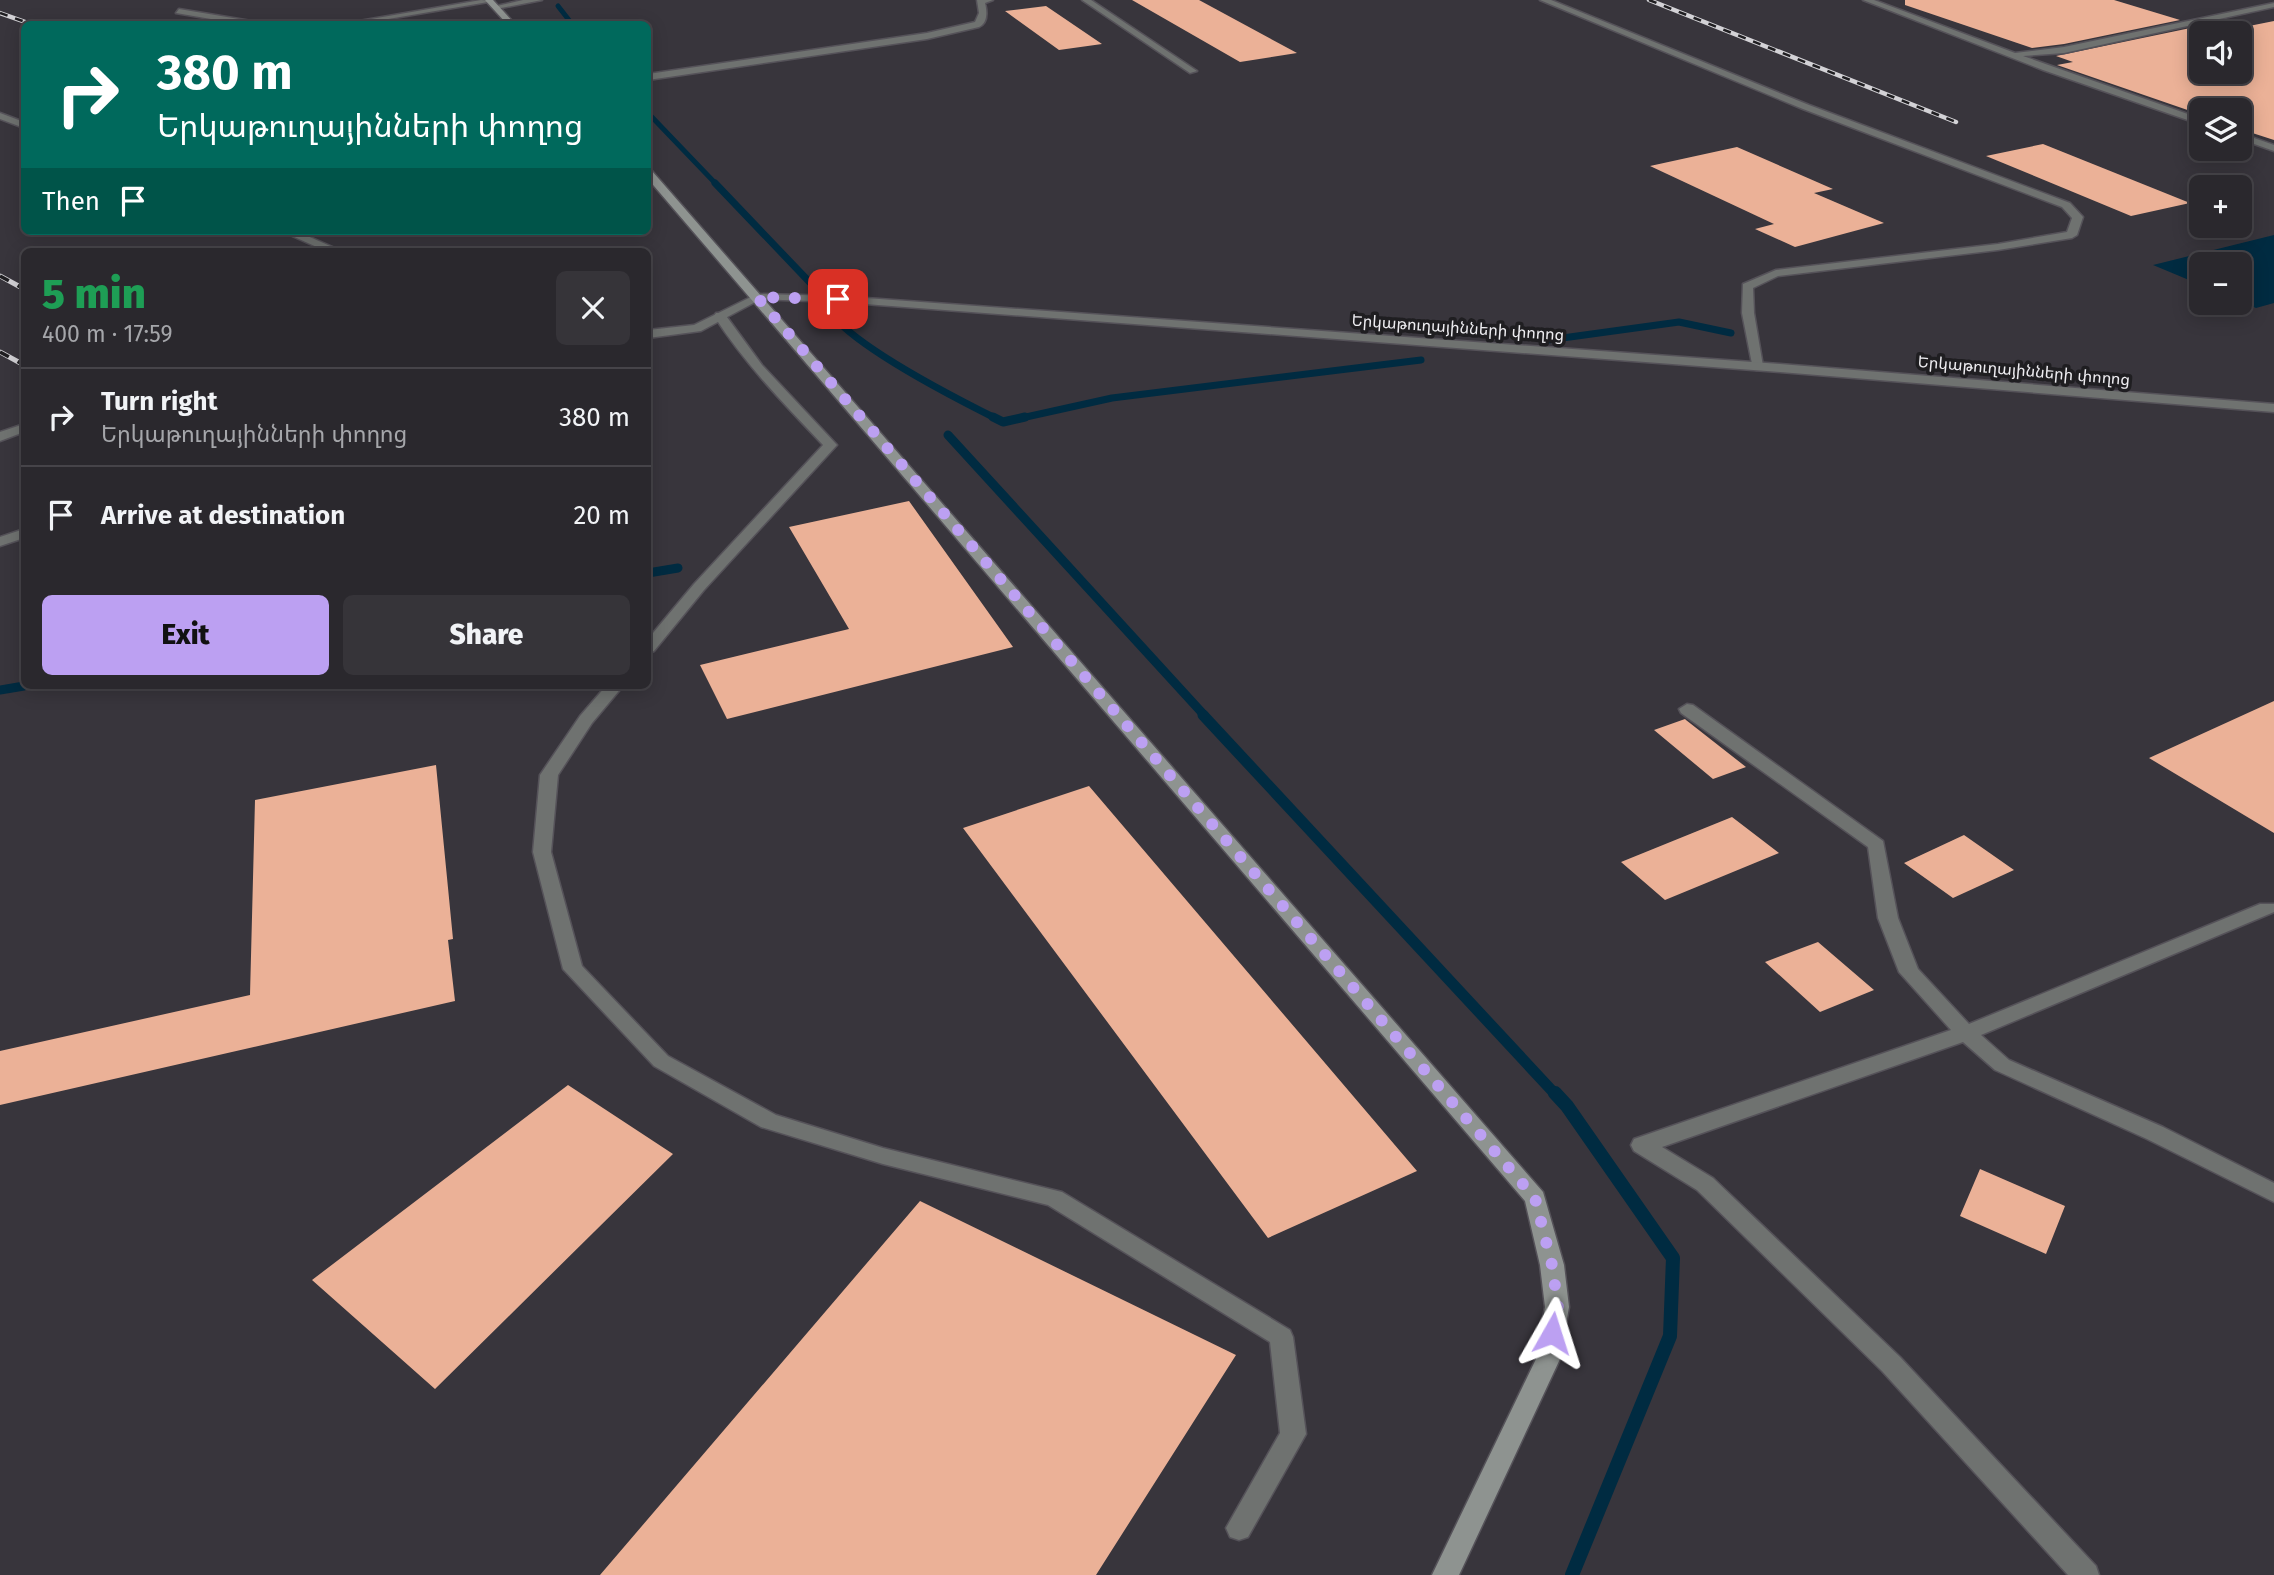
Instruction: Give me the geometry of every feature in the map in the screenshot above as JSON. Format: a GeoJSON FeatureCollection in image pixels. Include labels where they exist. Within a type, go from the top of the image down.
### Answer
{"type":"FeatureCollection","features":[{"type":"Feature","properties":{"kind":"main road"},"geometry":{"type":"LineString","coordinates":[[492,3],[508,21]]}},
{"type":"Feature","properties":{"kind":"main road"},"geometry":{"type":"LineString","coordinates":[[651,176],[1535,1198],[1552,1265],[1558,1307],[1548,1359],[1445,1575]]}},
{"type":"Feature","properties":{"kind":"street"},"geometry":{"type":"LineString","coordinates":[[367,21],[492,3],[538,0]]}},
{"type":"Feature","properties":{"kind":"street"},"geometry":{"type":"LineString","coordinates":[[651,77],[928,36],[979,24],[983,13],[980,1],[989,0]]}},
{"type":"Feature","properties":{"kind":"street"},"geometry":{"type":"LineString","coordinates":[[1086,0],[1193,71]]}},
{"type":"Feature","properties":{"kind":"street"},"geometry":{"type":"LineString","coordinates":[[1544,0],[1806,107],[2066,205],[2078,217],[2072,234],[1998,247],[1776,273],[1747,286],[1756,366]]}},
{"type":"Feature","properties":{"kind":"street"},"geometry":{"type":"LineString","coordinates":[[1867,0],[2016,54],[2046,68],[2189,118]]}},
{"type":"Feature","properties":{"kind":"street"},"geometry":{"type":"LineString","coordinates":[[2016,54],[2064,50],[2273,2]]}},
{"type":"Feature","properties":{"kind":"street"},"geometry":{"type":"LineString","coordinates":[[179,11],[234,21]]}},
{"type":"Feature","properties":{"kind":"street"},"geometry":{"type":"LineString","coordinates":[[0,116],[21,124]]}},
{"type":"Feature","properties":{"kind":"street"},"geometry":{"type":"LineString","coordinates":[[2252,140],[2274,148]]}},
{"type":"Feature","properties":{"kind":"street"},"geometry":{"type":"LineString","coordinates":[[296,235],[328,248]]}},
{"type":"Feature","properties":{"kind":"street","name":"Երկաթուղայինների փողոց"},"geometry":{"type":"LineString","coordinates":[[651,334],[697,328],[757,297],[838,299],[1756,366],[2274,408]]}},
{"type":"Feature","properties":{"kind":"street"},"geometry":{"type":"LineString","coordinates":[[651,644],[699,587],[830,445],[773,385],[733,337],[720,316]]}},
{"type":"Feature","properties":{"kind":"street"},"geometry":{"type":"LineString","coordinates":[[0,437],[21,429]]}},
{"type":"Feature","properties":{"kind":"street"},"geometry":{"type":"LineString","coordinates":[[0,542],[21,534]]}},
{"type":"Feature","properties":{"kind":"street"},"geometry":{"type":"LineString","coordinates":[[612,689],[586,720],[549,775],[542,852],[573,969],[661,1061],[769,1121],[883,1156],[1054,1198],[1281,1337],[1293,1434],[1239,1528]]}},
{"type":"Feature","properties":{"kind":"street"},"geometry":{"type":"LineString","coordinates":[[1687,709],[1877,845],[1888,918],[1909,972],[1966,1033],[2002,1065],[2155,1133],[2274,1193]]}},
{"type":"Feature","properties":{"kind":"street"},"geometry":{"type":"LineString","coordinates":[[2086,1575],[1861,1336],[1705,1184],[1642,1145],[1966,1033],[2267,908]]}},
{"type":"Feature","properties":{"kind":"water"},"geometry":{"type":"Polygon","coordinates":[[[2274,235],[2274,303],[2256,308],[2252,306],[2252,252],[2205,252],[2274,235]]]}},
{"type":"Feature","properties":{"kind":"water"},"geometry":{"type":"Polygon","coordinates":[[[2189,256],[2189,280],[2153,265],[2189,256]]]}},
{"type":"Feature","properties":{"kind":"building"},"geometry":{"type":"Polygon","coordinates":[[[1132,0],[1199,0],[1297,53],[1240,62],[1132,0]]]}},
{"type":"Feature","properties":{"kind":"building"},"geometry":{"type":"Polygon","coordinates":[[[1905,0],[2114,0],[2180,20],[2032,48],[1905,5],[1905,0]]]}},
{"type":"Feature","properties":{"kind":"building"},"geometry":{"type":"Polygon","coordinates":[[[1046,6],[1102,44],[1059,50],[1005,11],[1046,6]]]}},
{"type":"Feature","properties":{"kind":"building"},"geometry":{"type":"Polygon","coordinates":[[[2274,21],[2274,140],[2252,133],[2252,98],[2189,98],[2189,111],[2057,65],[2073,62],[2056,56],[2189,28],[2189,84],[2252,84],[2252,25],[2274,21]]]}},
{"type":"Feature","properties":{"kind":"building"},"geometry":{"type":"Polygon","coordinates":[[[2043,144],[2189,203],[2131,216],[1986,156],[2043,144]]]}},
{"type":"Feature","properties":{"kind":"building"},"geometry":{"type":"Polygon","coordinates":[[[1737,147],[1833,189],[1814,193],[1884,223],[1795,247],[1755,229],[1774,224],[1650,166],[1737,147]]]}},
{"type":"Feature","properties":{"kind":"building"},"geometry":{"type":"Polygon","coordinates":[[[909,501],[1013,647],[727,719],[700,665],[849,629],[789,527],[909,501]]]}},
{"type":"Feature","properties":{"kind":"building"},"geometry":{"type":"Polygon","coordinates":[[[2274,701],[2274,833],[2149,758],[2274,701]]]}},
{"type":"Feature","properties":{"kind":"building"},"geometry":{"type":"Polygon","coordinates":[[[1685,719],[1746,767],[1713,779],[1654,730],[1685,719]]]}},
{"type":"Feature","properties":{"kind":"building"},"geometry":{"type":"Polygon","coordinates":[[[436,765],[453,939],[448,940],[455,1001],[0,1105],[0,1051],[250,995],[255,800],[436,765]]]}},
{"type":"Feature","properties":{"kind":"building"},"geometry":{"type":"Polygon","coordinates":[[[1089,786],[1417,1171],[1268,1238],[963,828],[1089,786]]]}},
{"type":"Feature","properties":{"kind":"building"},"geometry":{"type":"Polygon","coordinates":[[[1732,817],[1779,853],[1665,900],[1621,862],[1732,817]]]}},
{"type":"Feature","properties":{"kind":"building"},"geometry":{"type":"Polygon","coordinates":[[[1964,835],[2014,870],[1953,898],[1904,863],[1964,835]]]}},
{"type":"Feature","properties":{"kind":"building"},"geometry":{"type":"Polygon","coordinates":[[[1818,942],[1874,990],[1820,1012],[1765,962],[1818,942]]]}},
{"type":"Feature","properties":{"kind":"building"},"geometry":{"type":"Polygon","coordinates":[[[568,1085],[673,1154],[435,1389],[312,1280],[568,1085]]]}},
{"type":"Feature","properties":{"kind":"building"},"geometry":{"type":"Polygon","coordinates":[[[1980,1169],[2065,1206],[2046,1254],[1960,1216],[1980,1169]]]}},
{"type":"Feature","properties":{"kind":"building"},"geometry":{"type":"Polygon","coordinates":[[[920,1201],[1236,1355],[1096,1575],[600,1575],[920,1201]]]}},
{"type":"Feature","properties":{"kind":"waterway"},"geometry":{"type":"LineString","coordinates":[[558,6],[570,21]]}},
{"type":"Feature","properties":{"kind":"waterway"},"geometry":{"type":"LineString","coordinates":[[651,116],[717,185]]}},
{"type":"Feature","properties":{"kind":"waterway"},"geometry":{"type":"LineString","coordinates":[[715,183],[819,292],[828,309],[842,325],[907,371],[997,419]]}},
{"type":"Feature","properties":{"kind":"waterway"},"geometry":{"type":"LineString","coordinates":[[1548,340],[1679,322],[1731,333]]}},
{"type":"Feature","properties":{"kind":"waterway"},"geometry":{"type":"LineString","coordinates":[[1017,419],[1112,398],[1421,360]]}},
{"type":"Feature","properties":{"kind":"waterway"},"geometry":{"type":"LineString","coordinates":[[993,417],[997,419]]}},
{"type":"Feature","properties":{"kind":"waterway"},"geometry":{"type":"LineString","coordinates":[[997,419],[1003,422],[1025,417]]}},
{"type":"Feature","properties":{"kind":"waterway"},"geometry":{"type":"LineString","coordinates":[[948,435],[1205,716]]}},
{"type":"Feature","properties":{"kind":"waterway"},"geometry":{"type":"LineString","coordinates":[[651,572],[678,568]]}},
{"type":"Feature","properties":{"kind":"waterway"},"geometry":{"type":"LineString","coordinates":[[0,690],[21,686]]}},
{"type":"Feature","properties":{"kind":"waterway"},"geometry":{"type":"LineString","coordinates":[[1203,715],[1556,1095]]}},
{"type":"Feature","properties":{"kind":"waterway"},"geometry":{"type":"LineString","coordinates":[[1555,1093],[1567,1106],[1673,1258],[1670,1336],[1572,1575]]}},
{"type":"Feature","properties":{"kind":"railway"},"geometry":{"type":"LineString","coordinates":[[1649,0],[1956,122]]}},
{"type":"Feature","properties":{"kind":"railway"},"geometry":{"type":"LineString","coordinates":[[0,13],[23,21]]}},
{"type":"Feature","properties":{"kind":"railway"},"geometry":{"type":"LineString","coordinates":[[0,276],[21,287]]}},
{"type":"Feature","properties":{"kind":"railway"},"geometry":{"type":"LineString","coordinates":[[0,352],[21,363]]}},
{"type":"Feature","properties":{"kind":"route"},"geometry":{"type":"LineString","coordinates":[[838,299],[757,297],[1535,1198],[1552,1265],[1558,1307],[1552,1333]]}}]}
